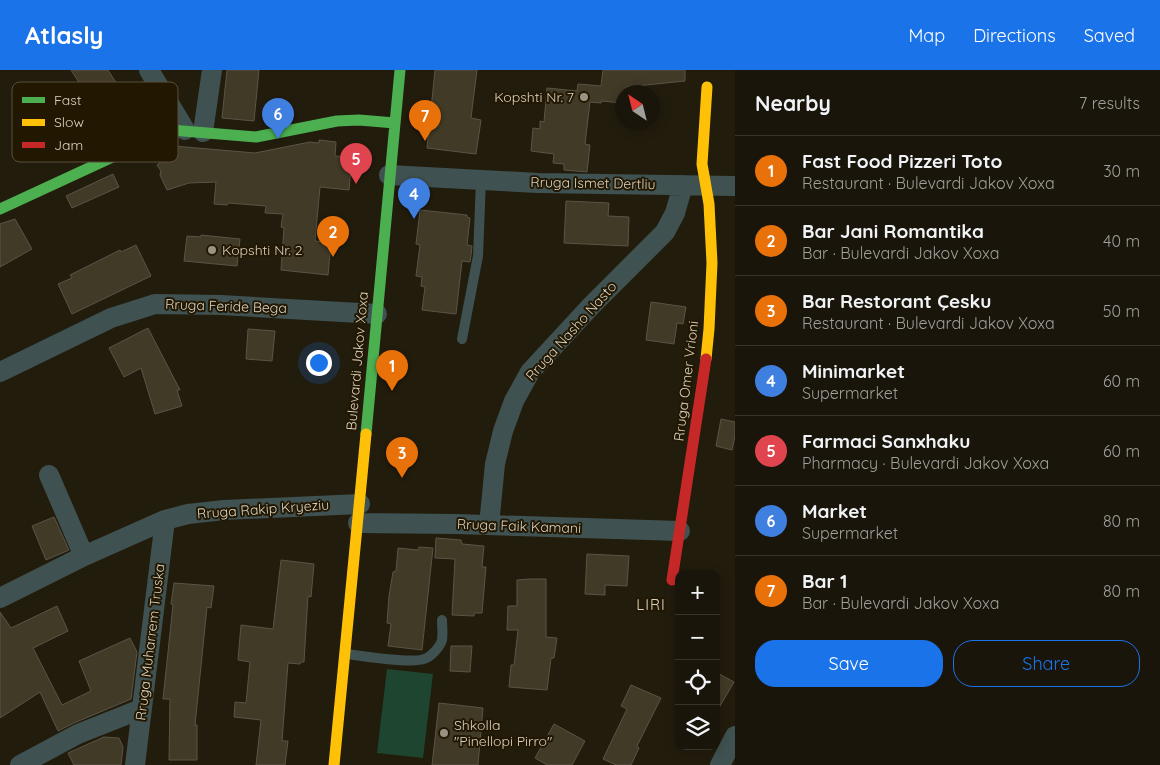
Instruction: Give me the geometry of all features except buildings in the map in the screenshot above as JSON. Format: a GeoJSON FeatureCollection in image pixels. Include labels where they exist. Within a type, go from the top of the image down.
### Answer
{"type":"FeatureCollection","features":[{"type":"Feature","properties":{"kind":"street"},"geometry":{"type":"LineString","coordinates":[[149,70],[158,82]]}},
{"type":"Feature","properties":{"kind":"street"},"geometry":{"type":"LineString","coordinates":[[195,131],[212,70]]}},
{"type":"Feature","properties":{"kind":"street","name":"Bulevardi Jakov Xoxa"},"geometry":{"type":"LineString","coordinates":[[334,765],[400,70]]}},
{"type":"Feature","properties":{"kind":"street"},"geometry":{"type":"LineString","coordinates":[[704,185],[702,164],[707,86]]}},
{"type":"Feature","properties":{"kind":"street"},"geometry":{"type":"LineString","coordinates":[[178,108],[195,131]]}},
{"type":"Feature","properties":{"kind":"street"},"geometry":{"type":"LineString","coordinates":[[178,130],[256,137],[337,120],[394,124]]}},
{"type":"Feature","properties":{"kind":"street"},"geometry":{"type":"LineString","coordinates":[[0,209],[100,162]]}},
{"type":"Feature","properties":{"kind":"street","name":"Rruga Ismet Dertliu"},"geometry":{"type":"LineString","coordinates":[[389,175],[538,183],[735,186]]}},
{"type":"Feature","properties":{"kind":"street","name":"Rruga Nasho Nasto"},"geometry":{"type":"LineString","coordinates":[[489,525],[495,464],[503,431],[514,402],[530,372],[591,306],[665,232],[675,213],[683,185]]}},
{"type":"Feature","properties":{"kind":"street","name":"Rruga Omer Vrioni"},"geometry":{"type":"LineString","coordinates":[[672,580],[709,329],[712,263],[711,229],[709,204],[704,185]]}},
{"type":"Feature","properties":{"kind":"street","name":"Rruga Feride Bega"},"geometry":{"type":"LineString","coordinates":[[0,372],[111,318],[155,304],[221,305],[377,314]]}},
{"type":"Feature","properties":{"kind":"street"},"geometry":{"type":"LineString","coordinates":[[49,475],[84,556]]}},
{"type":"Feature","properties":{"kind":"street","name":"Rruga Rakip Kryeziu"},"geometry":{"type":"LineString","coordinates":[[0,598],[84,556],[164,520],[188,514],[224,510],[359,514]]}},
{"type":"Feature","properties":{"kind":"street","name":"Rruga Faik Kamani"},"geometry":{"type":"LineString","coordinates":[[359,514],[489,525],[680,531]]}},
{"type":"Feature","properties":{"kind":"street","name":"Rruga Muharrem Truska"},"geometry":{"type":"LineString","coordinates":[[135,765],[164,520]]}},
{"type":"Feature","properties":{"kind":"street"},"geometry":{"type":"LineString","coordinates":[[20,765],[78,734],[141,709]]}},
{"type":"Feature","properties":{"kind":"street"},"geometry":{"type":"LineString","coordinates":[[720,765],[735,736]]}},
{"type":"Feature","properties":{"kind":"lane"},"geometry":{"type":"LineString","coordinates":[[462,339],[478,256],[481,180]]}},
{"type":"Feature","properties":{"kind":"lane"},"geometry":{"type":"LineString","coordinates":[[346,654],[390,659],[423,660],[432,654],[442,640],[442,620]]}},
{"type":"Feature","properties":{"kind":"green space"},"geometry":{"type":"Polygon","coordinates":[[[387,669],[433,674],[423,758],[377,753],[387,669]]]}},
{"type":"Feature","properties":{"kind":"traffic: fast"},"geometry":{"type":"LineString","coordinates":[[366,434],[400,70]]}},
{"type":"Feature","properties":{"kind":"traffic: fast"},"geometry":{"type":"LineString","coordinates":[[178,131],[256,137],[337,121],[359,120],[395,123]]}},
{"type":"Feature","properties":{"kind":"traffic: fast"},"geometry":{"type":"LineString","coordinates":[[0,209],[102,162]]}},
{"type":"Feature","properties":{"kind":"traffic: slow"},"geometry":{"type":"LineString","coordinates":[[706,359],[712,263],[709,204],[702,164],[707,87]]}},
{"type":"Feature","properties":{"kind":"traffic: slow"},"geometry":{"type":"LineString","coordinates":[[334,765],[366,434]]}},
{"type":"Feature","properties":{"kind":"traffic: jam"},"geometry":{"type":"LineString","coordinates":[[672,580],[706,359]]}},
{"type":"Feature","properties":{"kind":"place","name":"Kopshti Nr. 7"},"geometry":{"type":"Point","coordinates":[584,97]}},
{"type":"Feature","properties":{"kind":"place","name":"Market"},"geometry":{"type":"Point","coordinates":[278,139]}},
{"type":"Feature","properties":{"kind":"place","name":"Bar 1"},"geometry":{"type":"Point","coordinates":[425,141]}},
{"type":"Feature","properties":{"kind":"place","name":"Farmaci Sanxhaku"},"geometry":{"type":"Point","coordinates":[356,184]}},
{"type":"Feature","properties":{"kind":"place","name":"Minimarket"},"geometry":{"type":"Point","coordinates":[414,219]}},
{"type":"Feature","properties":{"kind":"place","name":"Kopshti Nr. 2"},"geometry":{"type":"Point","coordinates":[212,250]}},
{"type":"Feature","properties":{"kind":"place","name":"Bar Jani Romantika"},"geometry":{"type":"Point","coordinates":[333,257]}},
{"type":"Feature","properties":{"kind":"place","name":"Fast Food Pizzeri Toto"},"geometry":{"type":"Point","coordinates":[392,391]}},
{"type":"Feature","properties":{"kind":"place","name":"Bar Restorant Çesku"},"geometry":{"type":"Point","coordinates":[402,478]}},
{"type":"Feature","properties":{"kind":"place","name":"Shkolla \"Pinellopi Pirro\""},"geometry":{"type":"Point","coordinates":[444,733]}},
{"type":"Feature","properties":{"kind":"district","name":"LIRI"},"geometry":{"type":"Point","coordinates":[651,604]}}]}
